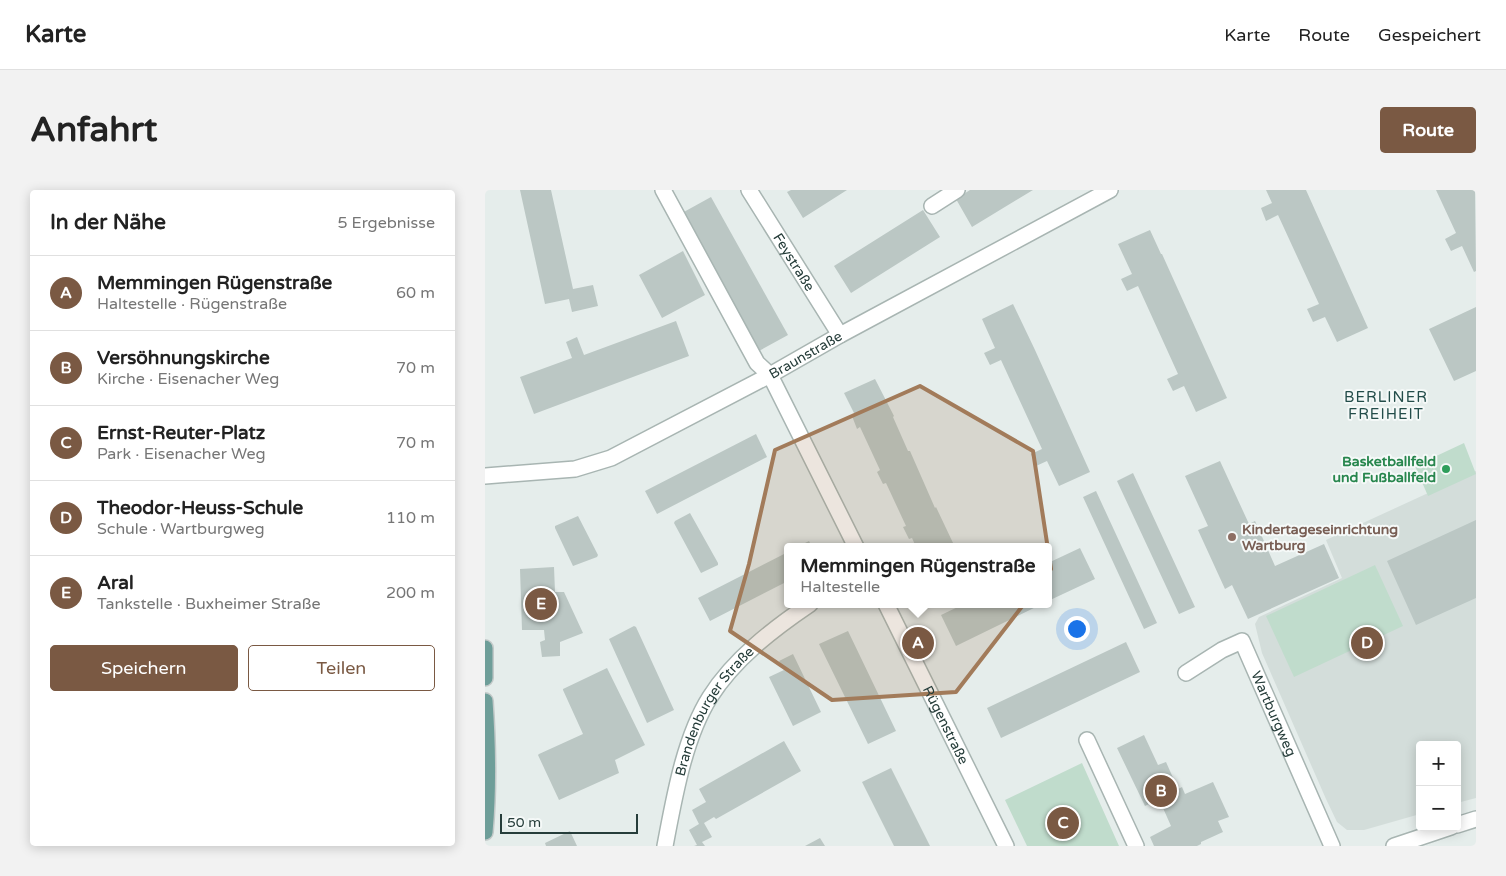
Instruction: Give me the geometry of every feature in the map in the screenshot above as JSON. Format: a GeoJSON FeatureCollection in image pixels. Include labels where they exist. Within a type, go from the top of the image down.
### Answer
{"type":"FeatureCollection","features":[{"type":"Feature","properties":{"kind":"main road"},"geometry":{"type":"LineString","coordinates":[[485,648],[485,678]]}},
{"type":"Feature","properties":{"kind":"main road"},"geometry":{"type":"LineString","coordinates":[[485,701],[488,770],[485,832]]}},
{"type":"Feature","properties":{"kind":"street"},"geometry":{"type":"LineString","coordinates":[[663,190],[757,363],[770,375],[854,543]]}},
{"type":"Feature","properties":{"kind":"street","name":"Feystraße"},"geometry":{"type":"LineString","coordinates":[[749,190],[840,335]]}},
{"type":"Feature","properties":{"kind":"street"},"geometry":{"type":"LineString","coordinates":[[932,206],[957,190]]}},
{"type":"Feature","properties":{"kind":"street","name":"Braunstraße"},"geometry":{"type":"LineString","coordinates":[[485,476],[554,472],[594,465],[629,450],[1110,190]]}},
{"type":"Feature","properties":{"kind":"street","name":"Brandenburger Straße"},"geometry":{"type":"LineString","coordinates":[[665,846],[683,764],[696,726],[710,698],[730,672],[769,634],[805,608]]}},
{"type":"Feature","properties":{"kind":"street","name":"Rügenstraße"},"geometry":{"type":"LineString","coordinates":[[887,608],[1006,846]]}},
{"type":"Feature","properties":{"kind":"street","name":"Wartburgweg"},"geometry":{"type":"LineString","coordinates":[[1186,673],[1222,650],[1242,641],[1332,846]]}},
{"type":"Feature","properties":{"kind":"street"},"geometry":{"type":"LineString","coordinates":[[1087,740],[1136,846]]}},
{"type":"Feature","properties":{"kind":"street"},"geometry":{"type":"LineString","coordinates":[[1461,824],[1476,819]]}},
{"type":"Feature","properties":{"kind":"street"},"geometry":{"type":"LineString","coordinates":[[1394,846],[1439,831]]}},
{"type":"Feature","properties":{"kind":"highlighted area"},"geometry":{"type":"Polygon","coordinates":[[[920,386],[1033,451],[1051,569],[956,692],[832,700],[730,631],[749,564],[775,450],[920,386]]]}},
{"type":"Feature","properties":{"kind":"shaded area"},"geometry":{"type":"Polygon","coordinates":[[[1476,471],[1476,798],[1461,802],[1461,741],[1416,741],[1416,815],[1364,830],[1347,830],[1337,822],[1262,653],[1255,624],[1259,617],[1342,578],[1326,540],[1476,471]]]}},
{"type":"Feature","properties":{"kind":"green space","name":"Basketballfeld und Fußballfeld"},"geometry":{"type":"Polygon","coordinates":[[[1464,443],[1476,474],[1428,496],[1415,466],[1464,443]]]}},
{"type":"Feature","properties":{"kind":"green space"},"geometry":{"type":"Polygon","coordinates":[[[1375,565],[1403,626],[1294,677],[1266,616],[1375,565]]]}},
{"type":"Feature","properties":{"kind":"green space"},"geometry":{"type":"Polygon","coordinates":[[[1082,763],[1119,846],[1027,846],[1005,800],[1082,763]]]}},
{"type":"Feature","properties":{"kind":"building"},"geometry":{"type":"Polygon","coordinates":[[[520,190],[551,190],[573,289],[593,285],[598,306],[572,312],[569,299],[545,304],[520,190]]]}},
{"type":"Feature","properties":{"kind":"building"},"geometry":{"type":"Polygon","coordinates":[[[791,190],[847,190],[803,218],[787,192],[791,190]]]}},
{"type":"Feature","properties":{"kind":"building"},"geometry":{"type":"Polygon","coordinates":[[[970,190],[1033,190],[972,227],[956,199],[970,190]]]}},
{"type":"Feature","properties":{"kind":"building"},"geometry":{"type":"Polygon","coordinates":[[[1266,190],[1306,190],[1368,328],[1337,342],[1325,317],[1313,322],[1307,309],[1319,304],[1278,215],[1266,221],[1261,208],[1272,203],[1266,190]]]}},
{"type":"Feature","properties":{"kind":"building"},"geometry":{"type":"Polygon","coordinates":[[[1436,190],[1475,190],[1476,271],[1474,272],[1462,246],[1451,251],[1445,239],[1456,233],[1436,190]]]}},
{"type":"Feature","properties":{"kind":"building"},"geometry":{"type":"Polygon","coordinates":[[[711,197],[788,335],[759,351],[682,213],[711,197]]]}},
{"type":"Feature","properties":{"kind":"building"},"geometry":{"type":"Polygon","coordinates":[[[923,210],[940,237],[851,293],[834,266],[923,210]]]}},
{"type":"Feature","properties":{"kind":"building"},"geometry":{"type":"Polygon","coordinates":[[[1150,230],[1227,398],[1196,412],[1184,386],[1173,391],[1167,379],[1178,374],[1138,286],[1127,291],[1121,279],[1132,274],[1118,244],[1150,230]]]}},
{"type":"Feature","properties":{"kind":"building"},"geometry":{"type":"Polygon","coordinates":[[[683,251],[705,295],[662,318],[639,275],[683,251]]]}},
{"type":"Feature","properties":{"kind":"building"},"geometry":{"type":"Polygon","coordinates":[[[1013,304],[1090,472],[1059,486],[1047,461],[1036,466],[1031,454],[1042,449],[1001,360],[990,365],[984,353],[995,348],[982,319],[1013,304]]]}},
{"type":"Feature","properties":{"kind":"building"},"geometry":{"type":"Polygon","coordinates":[[[1476,307],[1476,371],[1454,381],[1429,329],[1476,307]]]}},
{"type":"Feature","properties":{"kind":"building"},"geometry":{"type":"Polygon","coordinates":[[[676,321],[689,356],[534,414],[520,377],[572,358],[566,342],[577,337],[584,355],[676,321]]]}},
{"type":"Feature","properties":{"kind":"building"},"geometry":{"type":"Polygon","coordinates":[[[875,379],[953,543],[914,543],[912,538],[909,539],[903,527],[906,526],[886,483],[883,484],[877,472],[880,470],[860,427],[857,429],[852,416],[855,415],[844,393],[875,379]]]}},
{"type":"Feature","properties":{"kind":"building"},"geometry":{"type":"Polygon","coordinates":[[[756,434],[767,457],[657,514],[645,491],[756,434]]]}},
{"type":"Feature","properties":{"kind":"building","name":"Kindertageseinrichtung Wartburg"},"geometry":{"type":"Polygon","coordinates":[[[1220,461],[1249,524],[1255,521],[1275,566],[1324,544],[1339,578],[1248,619],[1232,585],[1225,589],[1198,530],[1208,526],[1185,476],[1220,461]]]}},
{"type":"Feature","properties":{"kind":"building"},"geometry":{"type":"Polygon","coordinates":[[[1133,473],[1195,607],[1179,614],[1117,481],[1133,473]]]}},
{"type":"Feature","properties":{"kind":"building"},"geometry":{"type":"Polygon","coordinates":[[[1096,491],[1157,623],[1144,629],[1083,497],[1096,491]]]}},
{"type":"Feature","properties":{"kind":"building"},"geometry":{"type":"Polygon","coordinates":[[[690,513],[718,563],[718,565],[701,573],[674,523],[690,513]]]}},
{"type":"Feature","properties":{"kind":"building"},"geometry":{"type":"Polygon","coordinates":[[[578,516],[598,555],[573,566],[555,526],[578,516]]]}},
{"type":"Feature","properties":{"kind":"building"},"geometry":{"type":"Polygon","coordinates":[[[1476,520],[1476,598],[1416,625],[1387,561],[1476,520]]]}},
{"type":"Feature","properties":{"kind":"building"},"geometry":{"type":"Polygon","coordinates":[[[1080,548],[1095,579],[1052,599],[1052,561],[1080,548]]]}},
{"type":"Feature","properties":{"kind":"building"},"geometry":{"type":"Polygon","coordinates":[[[784,554],[784,583],[710,621],[698,598],[784,554]]]}},
{"type":"Feature","properties":{"kind":"building"},"geometry":{"type":"Polygon","coordinates":[[[554,567],[555,592],[564,592],[583,633],[560,642],[560,656],[542,657],[540,642],[545,640],[544,630],[522,630],[520,569],[554,567]]]}},
{"type":"Feature","properties":{"kind":"building"},"geometry":{"type":"Polygon","coordinates":[[[956,608],[1034,608],[956,646],[941,615],[956,608]]]}},
{"type":"Feature","properties":{"kind":"building"},"geometry":{"type":"Polygon","coordinates":[[[634,626],[674,710],[647,723],[609,639],[634,626]]]}},
{"type":"Feature","properties":{"kind":"building"},"geometry":{"type":"Polygon","coordinates":[[[848,631],[896,731],[868,744],[819,644],[848,631]]]}},
{"type":"Feature","properties":{"kind":"building"},"geometry":{"type":"Polygon","coordinates":[[[1126,642],[1140,672],[1001,738],[987,708],[1126,642]]]}},
{"type":"Feature","properties":{"kind":"building"},"geometry":{"type":"Polygon","coordinates":[[[793,654],[821,712],[793,726],[769,677],[784,670],[779,661],[793,654]]]}},
{"type":"Feature","properties":{"kind":"building"},"geometry":{"type":"Polygon","coordinates":[[[607,668],[645,745],[615,760],[619,773],[559,800],[538,755],[583,734],[563,689],[607,668]]]}},
{"type":"Feature","properties":{"kind":"building"},"geometry":{"type":"Polygon","coordinates":[[[1144,735],[1158,765],[1166,762],[1178,789],[1182,787],[1185,794],[1213,782],[1229,817],[1218,821],[1223,832],[1201,842],[1197,846],[1154,846],[1150,837],[1171,826],[1159,799],[1145,806],[1117,748],[1144,735]]]}},
{"type":"Feature","properties":{"kind":"building"},"geometry":{"type":"Polygon","coordinates":[[[784,741],[801,771],[716,819],[714,817],[704,823],[712,837],[702,842],[705,846],[694,846],[697,845],[689,830],[699,824],[692,810],[706,802],[699,789],[784,741]]]}},
{"type":"Feature","properties":{"kind":"building"},"geometry":{"type":"Polygon","coordinates":[[[891,768],[930,846],[894,846],[862,782],[891,768]]]}},
{"type":"Feature","properties":{"kind":"building"},"geometry":{"type":"Polygon","coordinates":[[[570,831],[577,846],[546,846],[545,843],[570,831]]]}},
{"type":"Feature","properties":{"kind":"building"},"geometry":{"type":"Polygon","coordinates":[[[820,838],[825,846],[805,846],[820,838]]]}},
{"type":"Feature","properties":{"kind":"place","name":"Basketballfeld und Fußballfeld"},"geometry":{"type":"Point","coordinates":[1446,469]}},
{"type":"Feature","properties":{"kind":"place","name":"Kindertageseinrichtung Wartburg"},"geometry":{"type":"Point","coordinates":[1232,537]}},
{"type":"Feature","properties":{"kind":"place","name":"Aral"},"geometry":{"type":"Point","coordinates":[541,604]}},
{"type":"Feature","properties":{"kind":"place","name":"Memmingen Rügenstraße"},"geometry":{"type":"Point","coordinates":[918,643]}},
{"type":"Feature","properties":{"kind":"place","name":"Theodor-Heuss-Schule"},"geometry":{"type":"Point","coordinates":[1367,643]}},
{"type":"Feature","properties":{"kind":"place","name":"Versöhnungskirche"},"geometry":{"type":"Point","coordinates":[1161,791]}},
{"type":"Feature","properties":{"kind":"place","name":"Ernst-Reuter-Platz"},"geometry":{"type":"Point","coordinates":[1063,823]}},
{"type":"Feature","properties":{"kind":"district","name":"BERLINER FREIHEIT"},"geometry":{"type":"Point","coordinates":[1386,406]}}]}
